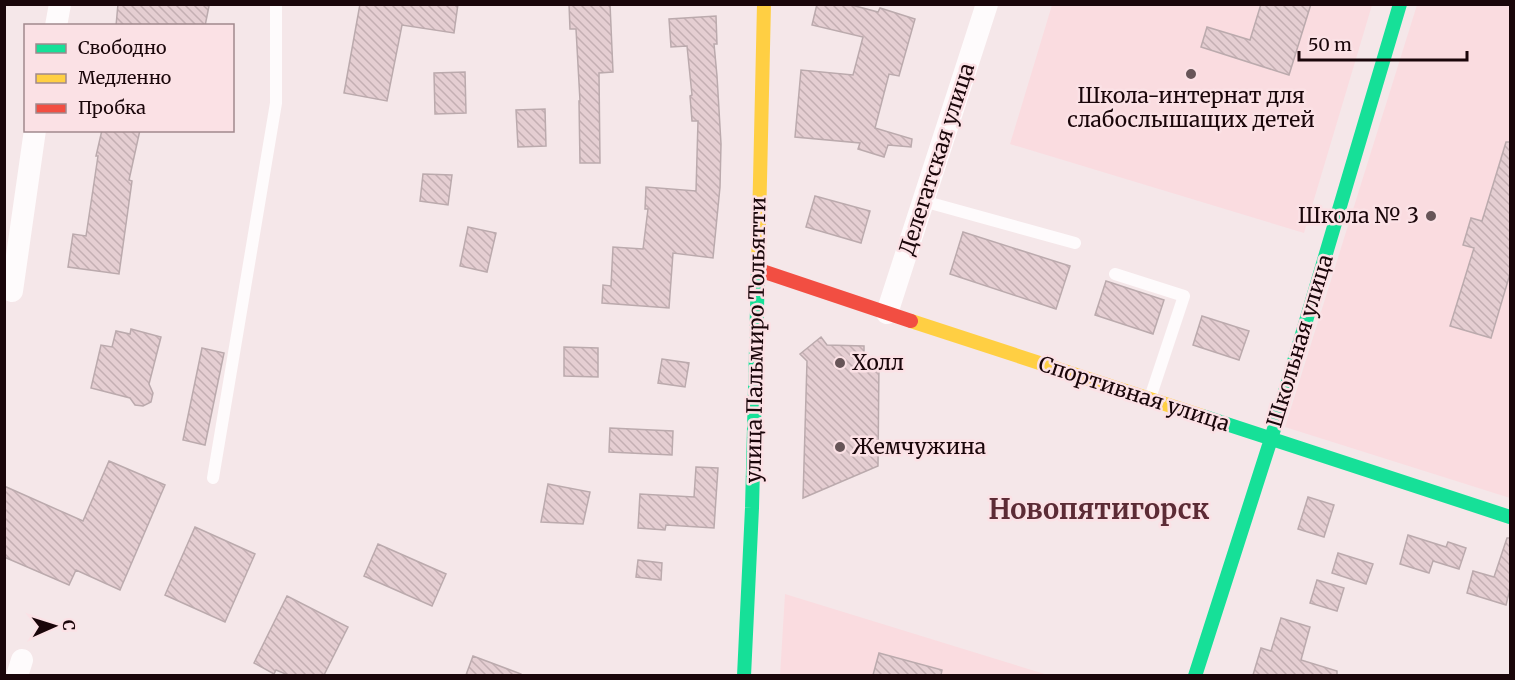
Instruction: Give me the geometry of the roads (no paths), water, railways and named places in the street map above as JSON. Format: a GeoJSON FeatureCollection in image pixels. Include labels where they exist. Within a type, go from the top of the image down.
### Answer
{"type":"FeatureCollection","features":[{"type":"Feature","properties":{"kind":"street"},"geometry":{"type":"LineString","coordinates":[[56,24],[60,4]]}},
{"type":"Feature","properties":{"kind":"street","name":"улица Пальмиро Тольятти"},"geometry":{"type":"LineString","coordinates":[[744,675],[757,401],[759,166],[764,4]]}},
{"type":"Feature","properties":{"kind":"street","name":"Делегатская улица"},"geometry":{"type":"LineString","coordinates":[[887,313],[987,4]]}},
{"type":"Feature","properties":{"kind":"street","name":"Школьная улица"},"geometry":{"type":"LineString","coordinates":[[1195,675],[1271,439],[1400,4]]}},
{"type":"Feature","properties":{"kind":"street"},"geometry":{"type":"LineString","coordinates":[[12,291],[35,132]]}},
{"type":"Feature","properties":{"kind":"street","name":"Спортивная улица"},"geometry":{"type":"LineString","coordinates":[[759,270],[1510,517]]}},
{"type":"Feature","properties":{"kind":"lane"},"geometry":{"type":"LineString","coordinates":[[213,478],[276,103],[276,4]]}},
{"type":"Feature","properties":{"kind":"lane"},"geometry":{"type":"LineString","coordinates":[[923,201],[1076,243]]}},
{"type":"Feature","properties":{"kind":"lane"},"geometry":{"type":"LineString","coordinates":[[1115,274],[1184,296],[1150,399]]}},
{"type":"Feature","properties":{"kind":"place","name":"Школа-интернат для слабослышащих детей"},"geometry":{"type":"Point","coordinates":[1191,74]}},
{"type":"Feature","properties":{"kind":"place","name":"Школа № 3"},"geometry":{"type":"Point","coordinates":[1431,216]}},
{"type":"Feature","properties":{"kind":"place","name":"Холл"},"geometry":{"type":"Point","coordinates":[840,363]}},
{"type":"Feature","properties":{"kind":"place","name":"Жемчужина"},"geometry":{"type":"Point","coordinates":[840,447]}},
{"type":"Feature","properties":{"kind":"district","name":"Новопятигорск"},"geometry":{"type":"Point","coordinates":[1099,510]}}]}
